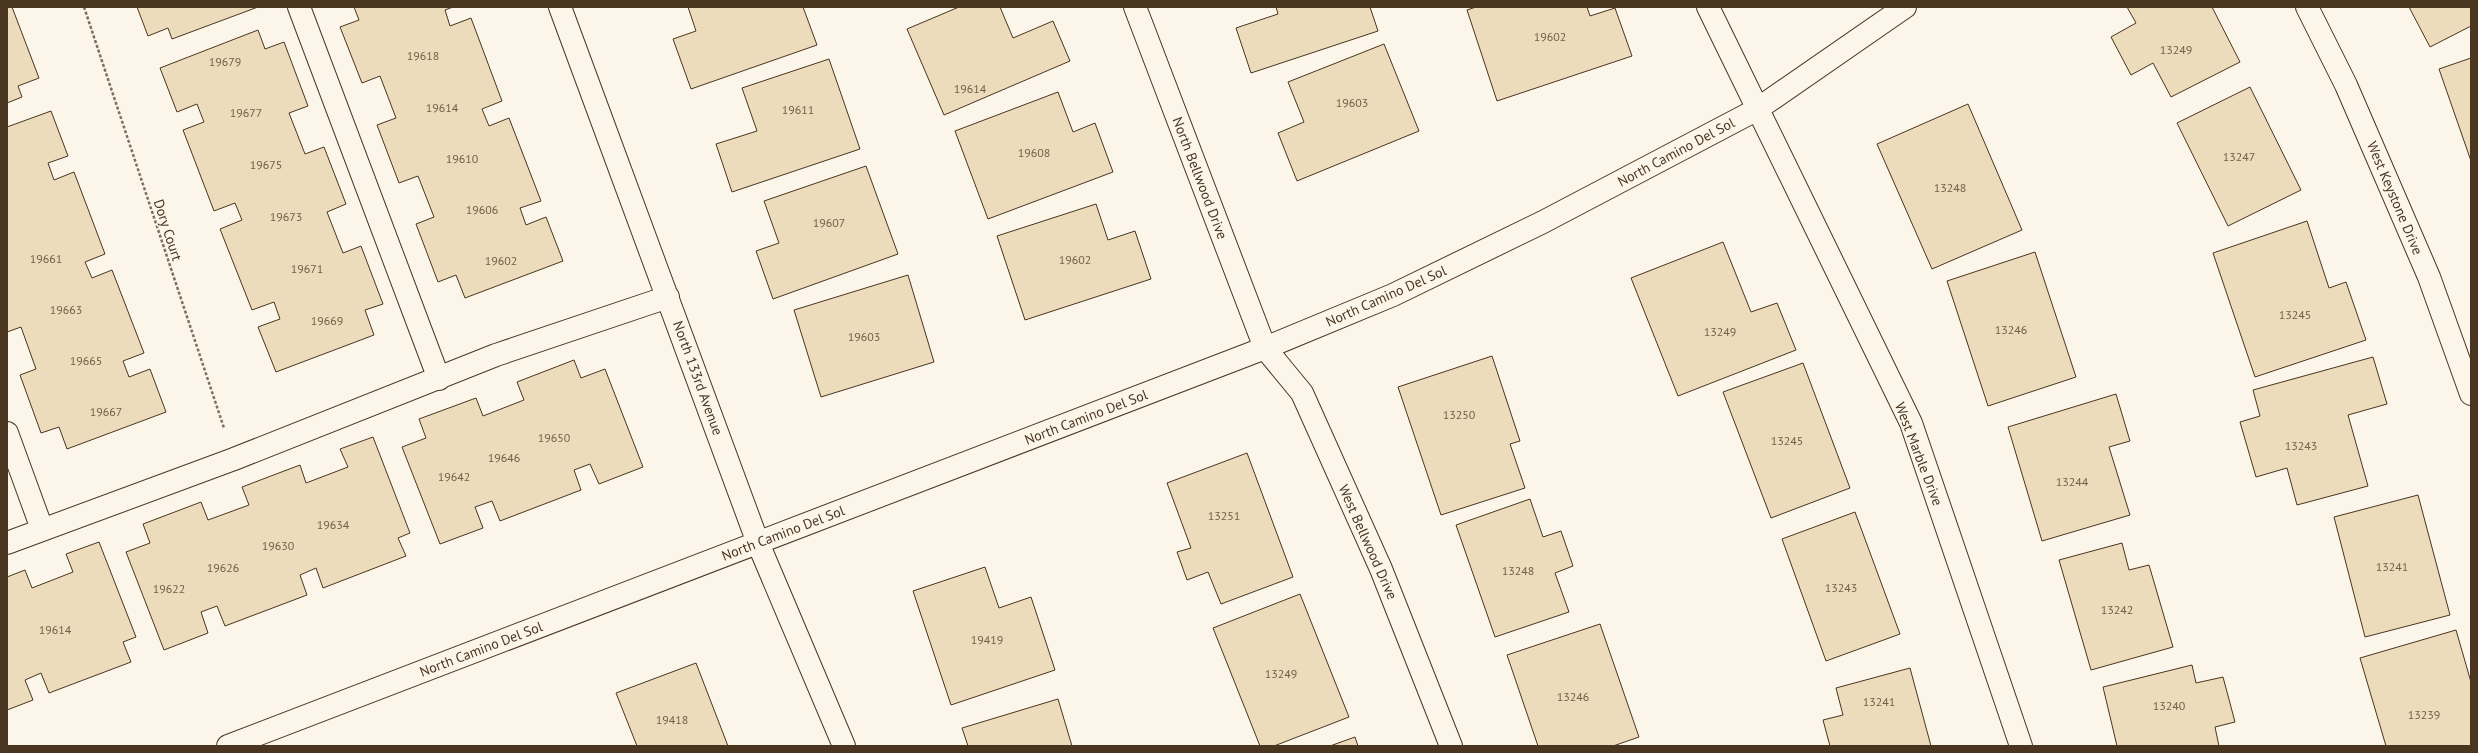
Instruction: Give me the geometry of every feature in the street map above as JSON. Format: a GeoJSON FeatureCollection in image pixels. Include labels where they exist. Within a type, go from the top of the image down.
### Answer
{"type":"FeatureCollection","features":[{"type":"Feature","properties":{"kind":"street"},"geometry":{"type":"LineString","coordinates":[[300,7],[439,379]]}},
{"type":"Feature","properties":{"kind":"street","name":"North 133rd Avenue"},"geometry":{"type":"LineString","coordinates":[[560,7],[758,543],[844,746]]}},
{"type":"Feature","properties":{"kind":"street","name":"North Bellwood Drive"},"geometry":{"type":"LineString","coordinates":[[1136,7],[1265,348]]}},
{"type":"Feature","properties":{"kind":"street","name":"West Marble Drive"},"geometry":{"type":"LineString","coordinates":[[1708,7],[1756,110],[1911,423],[2021,746]]}},
{"type":"Feature","properties":{"kind":"street","name":"North Camino Del Sol"},"geometry":{"type":"LineString","coordinates":[[241,744],[1265,348],[1393,295],[1543,222],[1756,110],[1905,7]]}},
{"type":"Feature","properties":{"kind":"street","name":"West Keystone Drive"},"geometry":{"type":"LineString","coordinates":[[2307,7],[2346,85],[2429,277],[2471,394]]}},
{"type":"Feature","properties":{"kind":"street"},"geometry":{"type":"LineString","coordinates":[[7,543],[234,459],[439,379],[496,355],[668,297]]}},
{"type":"Feature","properties":{"kind":"street","name":"West Bellwood Drive"},"geometry":{"type":"LineString","coordinates":[[1265,348],[1302,393],[1382,569],[1451,746]]}},
{"type":"Feature","properties":{"kind":"street"},"geometry":{"type":"LineString","coordinates":[[7,433],[42,529]]}},
{"type":"Feature","properties":{"kind":"path","name":"Dory Court"},"geometry":{"type":"LineString","coordinates":[[84,7],[234,459]]}},
{"type":"Feature","properties":{"kind":"building"},"geometry":{"type":"Polygon","coordinates":[[[7,7],[12,7],[39,78],[18,86],[22,97],[7,103],[7,7]]]}},
{"type":"Feature","properties":{"kind":"building"},"geometry":{"type":"Polygon","coordinates":[[[137,7],[258,7],[172,39],[168,28],[148,36],[137,7]]]}},
{"type":"Feature","properties":{"kind":"building"},"geometry":{"type":"Polygon","coordinates":[[[354,7],[453,7],[445,10],[450,26],[471,18],[502,101],[482,109],[489,126],[509,118],[541,201],[520,208],[526,225],[546,217],[563,261],[465,298],[456,275],[438,282],[416,224],[434,217],[418,176],[399,183],[377,125],[396,118],[380,76],[362,83],[340,27],[359,20],[354,7]]]}},
{"type":"Feature","properties":{"kind":"building"},"geometry":{"type":"Polygon","coordinates":[[[688,7],[803,7],[817,45],[691,89],[673,39],[696,31],[688,7]]]}},
{"type":"Feature","properties":{"kind":"building"},"geometry":{"type":"Polygon","coordinates":[[[959,7],[1000,7],[1013,38],[1053,21],[1070,61],[944,115],[907,29],[959,7]]]}},
{"type":"Feature","properties":{"kind":"building"},"geometry":{"type":"Polygon","coordinates":[[[1276,7],[1370,7],[1378,31],[1251,73],[1236,28],[1278,14],[1276,7]]]}},
{"type":"Feature","properties":{"kind":"building"},"geometry":{"type":"Polygon","coordinates":[[[1476,7],[1587,7],[1590,16],[1615,8],[1632,56],[1497,101],[1467,10],[1476,7]]]}},
{"type":"Feature","properties":{"kind":"building"},"geometry":{"type":"Polygon","coordinates":[[[2127,7],[2212,7],[2240,62],[2171,97],[2153,63],[2131,75],[2111,37],[2136,23],[2127,7]]]}},
{"type":"Feature","properties":{"kind":"building"},"geometry":{"type":"Polygon","coordinates":[[[2409,7],[2471,7],[2471,26],[2430,47],[2409,7]]]}},
{"type":"Feature","properties":{"kind":"building"},"geometry":{"type":"Polygon","coordinates":[[[258,30],[265,49],[284,42],[308,106],[289,113],[305,154],[324,147],[346,204],[327,212],[343,253],[361,246],[383,304],[365,310],[374,335],[276,372],[258,327],[280,319],[274,302],[252,310],[220,229],[242,220],[235,203],[214,211],[183,130],[204,122],[197,104],[177,112],[160,68],[258,30]]]}},
{"type":"Feature","properties":{"kind":"building"},"geometry":{"type":"Polygon","coordinates":[[[1384,44],[1419,131],[1297,181],[1278,133],[1304,122],[1288,82],[1384,44]]]}},
{"type":"Feature","properties":{"kind":"building"},"geometry":{"type":"Polygon","coordinates":[[[2471,58],[2471,161],[2439,69],[2471,58]]]}},
{"type":"Feature","properties":{"kind":"building"},"geometry":{"type":"Polygon","coordinates":[[[829,59],[860,149],[732,192],[716,144],[757,131],[742,88],[829,59]]]}},
{"type":"Feature","properties":{"kind":"building"},"geometry":{"type":"Polygon","coordinates":[[[2250,87],[2301,190],[2228,226],[2177,123],[2250,87]]]}},
{"type":"Feature","properties":{"kind":"building"},"geometry":{"type":"Polygon","coordinates":[[[1058,92],[1073,132],[1095,123],[1113,172],[988,219],[955,131],[1058,92]]]}},
{"type":"Feature","properties":{"kind":"building"},"geometry":{"type":"Polygon","coordinates":[[[1968,104],[2022,230],[1932,269],[1877,144],[1968,104]]]}},
{"type":"Feature","properties":{"kind":"building"},"geometry":{"type":"Polygon","coordinates":[[[51,111],[68,156],[48,163],[54,180],[74,172],[105,254],[85,262],[92,278],[112,270],[144,353],[123,361],[129,377],[150,369],[166,412],[67,449],[59,427],[41,433],[20,375],[36,369],[21,327],[7,332],[7,127],[51,111]]]}},
{"type":"Feature","properties":{"kind":"building"},"geometry":{"type":"Polygon","coordinates":[[[866,166],[898,254],[773,299],[756,251],[779,243],[764,201],[866,166]]]}},
{"type":"Feature","properties":{"kind":"building"},"geometry":{"type":"Polygon","coordinates":[[[1096,204],[1108,240],[1135,231],[1151,279],[1025,320],[997,236],[1096,204]]]}},
{"type":"Feature","properties":{"kind":"building"},"geometry":{"type":"Polygon","coordinates":[[[2307,221],[2329,288],[2346,282],[2366,340],[2255,377],[2213,253],[2307,221]]]}},
{"type":"Feature","properties":{"kind":"building"},"geometry":{"type":"Polygon","coordinates":[[[1723,242],[1751,312],[1777,303],[1796,350],[1678,396],[1631,278],[1723,242]]]}},
{"type":"Feature","properties":{"kind":"building"},"geometry":{"type":"Polygon","coordinates":[[[2035,252],[2076,377],[1988,406],[1947,281],[2035,252]]]}},
{"type":"Feature","properties":{"kind":"building"},"geometry":{"type":"Polygon","coordinates":[[[908,275],[934,362],[821,397],[794,310],[908,275]]]}},
{"type":"Feature","properties":{"kind":"building"},"geometry":{"type":"Polygon","coordinates":[[[1492,356],[1520,441],[1510,444],[1525,488],[1441,515],[1398,387],[1492,356]]]}},
{"type":"Feature","properties":{"kind":"building"},"geometry":{"type":"Polygon","coordinates":[[[2373,357],[2387,404],[2348,415],[2368,486],[2297,505],[2287,468],[2256,477],[2240,422],[2260,416],[2253,390],[2373,357]]]}},
{"type":"Feature","properties":{"kind":"building"},"geometry":{"type":"Polygon","coordinates":[[[574,360],[581,378],[605,369],[643,467],[599,484],[590,464],[574,470],[581,490],[500,521],[492,501],[475,507],[483,528],[440,544],[402,447],[426,438],[419,419],[476,398],[483,416],[524,400],[517,382],[574,360]]]}},
{"type":"Feature","properties":{"kind":"building"},"geometry":{"type":"Polygon","coordinates":[[[1803,363],[1850,488],[1771,518],[1723,392],[1803,363]]]}},
{"type":"Feature","properties":{"kind":"building"},"geometry":{"type":"Polygon","coordinates":[[[2116,394],[2130,441],[2109,447],[2130,515],[2042,541],[2008,427],[2116,394]]]}},
{"type":"Feature","properties":{"kind":"building"},"geometry":{"type":"Polygon","coordinates":[[[373,437],[410,533],[398,538],[406,556],[323,588],[316,568],[300,575],[307,595],[225,626],[217,606],[201,612],[208,633],[164,650],[126,552],[150,543],[143,524],[201,502],[208,520],[249,505],[242,487],[300,465],[306,483],[348,467],[340,449],[373,437]]]}},
{"type":"Feature","properties":{"kind":"building"},"geometry":{"type":"Polygon","coordinates":[[[1247,453],[1293,577],[1221,604],[1208,572],[1187,580],[1177,552],[1191,548],[1167,483],[1247,453]]]}},
{"type":"Feature","properties":{"kind":"building"},"geometry":{"type":"Polygon","coordinates":[[[2418,495],[2450,615],[2365,637],[2334,517],[2418,495]]]}},
{"type":"Feature","properties":{"kind":"building"},"geometry":{"type":"Polygon","coordinates":[[[1530,499],[1543,537],[1561,531],[1573,566],[1555,573],[1569,612],[1495,637],[1456,525],[1530,499]]]}},
{"type":"Feature","properties":{"kind":"building"},"geometry":{"type":"Polygon","coordinates":[[[1855,512],[1900,634],[1826,661],[1782,539],[1855,512]]]}},
{"type":"Feature","properties":{"kind":"building"},"geometry":{"type":"Polygon","coordinates":[[[99,542],[136,637],[123,642],[131,662],[49,693],[41,673],[25,680],[33,700],[7,710],[7,577],[25,570],[32,588],[73,572],[66,554],[99,542]]]}},
{"type":"Feature","properties":{"kind":"building"},"geometry":{"type":"Polygon","coordinates":[[[2122,543],[2129,570],[2149,565],[2173,647],[2091,670],[2059,560],[2122,543]]]}},
{"type":"Feature","properties":{"kind":"building"},"geometry":{"type":"Polygon","coordinates":[[[985,567],[999,608],[1031,597],[1055,670],[951,705],[913,591],[985,567]]]}},
{"type":"Feature","properties":{"kind":"building"},"geometry":{"type":"Polygon","coordinates":[[[1300,594],[1349,717],[1274,746],[1260,746],[1213,628],[1300,594]]]}},
{"type":"Feature","properties":{"kind":"building"},"geometry":{"type":"Polygon","coordinates":[[[1600,624],[1639,737],[1613,746],[1538,746],[1507,655],[1600,624]]]}},
{"type":"Feature","properties":{"kind":"building"},"geometry":{"type":"Polygon","coordinates":[[[2456,630],[2471,682],[2471,746],[2386,746],[2360,658],[2456,630]]]}},
{"type":"Feature","properties":{"kind":"building"},"geometry":{"type":"Polygon","coordinates":[[[696,663],[728,746],[637,746],[616,693],[696,663]]]}},
{"type":"Feature","properties":{"kind":"building"},"geometry":{"type":"Polygon","coordinates":[[[2192,665],[2196,683],[2223,677],[2235,722],[2215,727],[2219,746],[2117,746],[2103,687],[2192,665]]]}},
{"type":"Feature","properties":{"kind":"building"},"geometry":{"type":"Polygon","coordinates":[[[1910,668],[1931,746],[1830,746],[1823,720],[1843,715],[1836,688],[1910,668]]]}},
{"type":"Feature","properties":{"kind":"building"},"geometry":{"type":"Polygon","coordinates":[[[1058,699],[1072,746],[968,746],[962,728],[1058,699]]]}},
{"type":"Feature","properties":{"kind":"building"},"geometry":{"type":"Polygon","coordinates":[[[1355,737],[1358,746],[1330,746],[1355,737]]]}}]}
